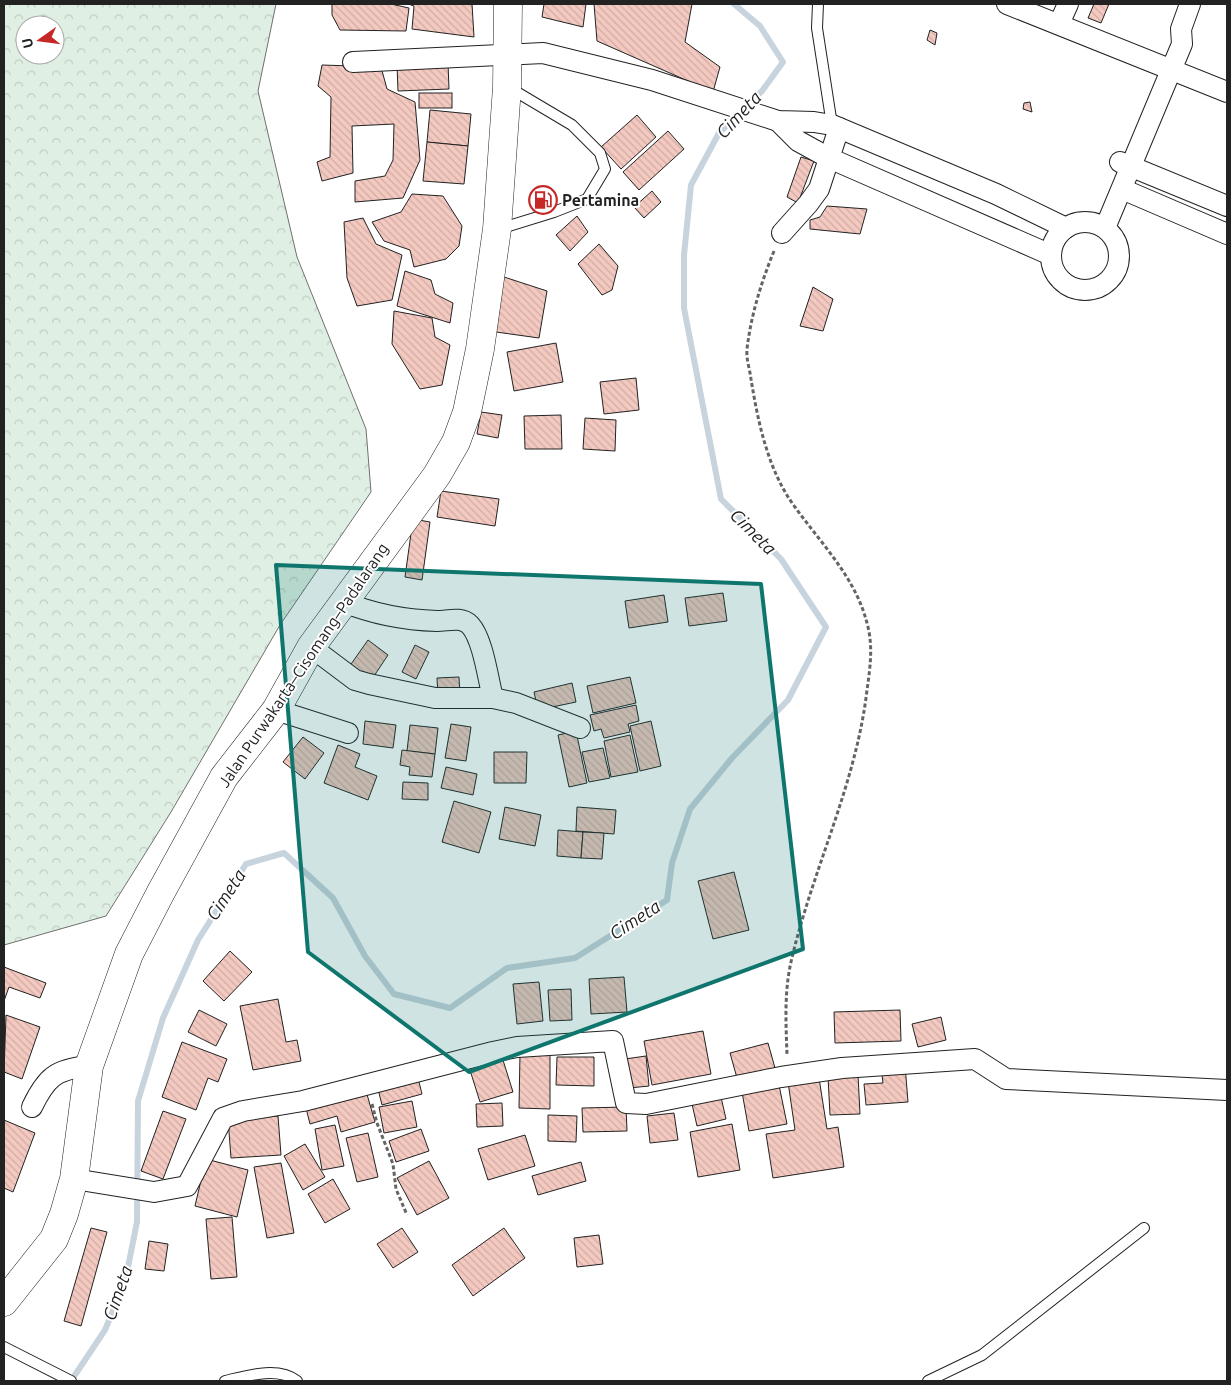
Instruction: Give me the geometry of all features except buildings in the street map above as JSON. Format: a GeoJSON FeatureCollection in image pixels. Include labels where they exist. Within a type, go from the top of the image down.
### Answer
{"type":"FeatureCollection","features":[{"type":"Feature","properties":{"kind":"highway","name":"Jalan Purwakarta–Cisomang–Padalarang"},"geometry":{"type":"LineString","coordinates":[[4,1302],[54,1239],[74,1179],[89,1066],[130,954],[161,892],[224,777],[276,710],[311,647],[437,475],[456,442],[467,412],[480,349],[497,229],[507,86],[508,4]]}},
{"type":"Feature","properties":{"kind":"street"},"geometry":{"type":"LineString","coordinates":[[1007,4],[1064,13]]}},
{"type":"Feature","properties":{"kind":"street"},"geometry":{"type":"LineString","coordinates":[[1045,4],[1168,61],[1227,92]]}},
{"type":"Feature","properties":{"kind":"street"},"geometry":{"type":"LineString","coordinates":[[1100,226],[1168,61],[1182,44],[1181,29],[1190,4]]}},
{"type":"Feature","properties":{"kind":"street"},"geometry":{"type":"LineString","coordinates":[[353,62],[543,53],[583,61],[720,101],[778,121],[814,122],[836,126],[996,194],[1066,228]]}},
{"type":"Feature","properties":{"kind":"street"},"geometry":{"type":"LineString","coordinates":[[1168,61],[1227,79]]}},
{"type":"Feature","properties":{"kind":"street"},"geometry":{"type":"LineString","coordinates":[[778,121],[798,141],[829,158],[1051,255]]}},
{"type":"Feature","properties":{"kind":"street"},"geometry":{"type":"LineString","coordinates":[[782,233],[813,198],[829,158],[836,126]]}},
{"type":"Feature","properties":{"kind":"street"},"geometry":{"type":"LineString","coordinates":[[1100,226],[1122,189],[1125,164]]}},
{"type":"Feature","properties":{"kind":"street"},"geometry":{"type":"LineString","coordinates":[[1125,164],[1227,206]]}},
{"type":"Feature","properties":{"kind":"street"},"geometry":{"type":"LineString","coordinates":[[1122,189],[1227,234]]}},
{"type":"Feature","properties":{"kind":"street"},"geometry":{"type":"LineString","coordinates":[[1086,222],[1100,226],[1113,236],[1117,245],[1118,266],[1106,283],[1086,290],[1066,283],[1053,266],[1051,255],[1053,244],[1058,235],[1066,228],[1086,222]]}},
{"type":"Feature","properties":{"kind":"street"},"geometry":{"type":"LineString","coordinates":[[344,602],[369,612],[425,620],[464,621],[474,631],[493,698]]}},
{"type":"Feature","properties":{"kind":"street"},"geometry":{"type":"LineString","coordinates":[[311,647],[355,680],[434,698],[493,698],[516,703],[580,728]]}},
{"type":"Feature","properties":{"kind":"street"},"geometry":{"type":"LineString","coordinates":[[276,710],[348,733]]}},
{"type":"Feature","properties":{"kind":"street"},"geometry":{"type":"LineString","coordinates":[[74,1179],[154,1192],[187,1186],[223,1118],[243,1111],[303,1101],[516,1048],[613,1042],[626,1103],[646,1104],[788,1076],[842,1068],[975,1059],[1006,1079],[1227,1090]]}},
{"type":"Feature","properties":{"kind":"street"},"geometry":{"type":"LineString","coordinates":[[32,1107],[44,1084],[53,1076],[74,1067],[89,1066]]}},
{"type":"Feature","properties":{"kind":"lane"},"geometry":{"type":"LineString","coordinates":[[818,4],[817,28],[836,126]]}},
{"type":"Feature","properties":{"kind":"lane"},"geometry":{"type":"LineString","coordinates":[[497,229],[554,212],[586,199],[605,169],[600,153],[572,125],[507,86]]}},
{"type":"Feature","properties":{"kind":"lane"},"geometry":{"type":"LineString","coordinates":[[928,1381],[982,1355],[1144,1228]]}},
{"type":"Feature","properties":{"kind":"lane"},"geometry":{"type":"LineString","coordinates":[[4,1347],[32,1363],[71,1381]]}},
{"type":"Feature","properties":{"kind":"lane"},"geometry":{"type":"LineString","coordinates":[[225,1381],[257,1374],[290,1376],[297,1381]]}},
{"type":"Feature","properties":{"kind":"path"},"geometry":{"type":"LineString","coordinates":[[782,233],[757,293],[746,352],[759,426],[779,479],[794,506],[838,562],[857,595],[868,627],[871,658],[865,712],[852,770],[807,903],[791,963],[785,1006],[788,1076]]}},
{"type":"Feature","properties":{"kind":"path"},"geometry":{"type":"LineString","coordinates":[[367,1084],[377,1123],[393,1164],[396,1189],[407,1215]]}},
{"type":"Feature","properties":{"kind":"highlighted area"},"geometry":{"type":"Polygon","coordinates":[[[276,565],[761,584],[803,949],[469,1072],[308,952],[276,565]]]}},
{"type":"Feature","properties":{"kind":"green space"},"geometry":{"type":"Polygon","coordinates":[[[4,4],[276,4],[258,91],[297,257],[366,429],[371,492],[280,625],[171,812],[106,916],[4,945],[4,4]]]}},
{"type":"Feature","properties":{"kind":"waterway","name":"Cimeta"},"geometry":{"type":"LineString","coordinates":[[71,1381],[105,1330],[125,1282],[137,1222],[138,1101],[163,1018],[198,940],[246,864],[284,853],[333,898],[365,956],[394,994],[450,1008],[507,968],[575,958],[667,900],[672,863],[690,809],[732,758],[788,700],[826,627],[781,559],[721,499],[684,308],[684,255],[691,185],[719,133],[762,91],[783,62],[760,26],[734,4]]}},
{"type":"Feature","properties":{"kind":"place","name":"Pertamina"},"geometry":{"type":"Point","coordinates":[543,200]}}]}
